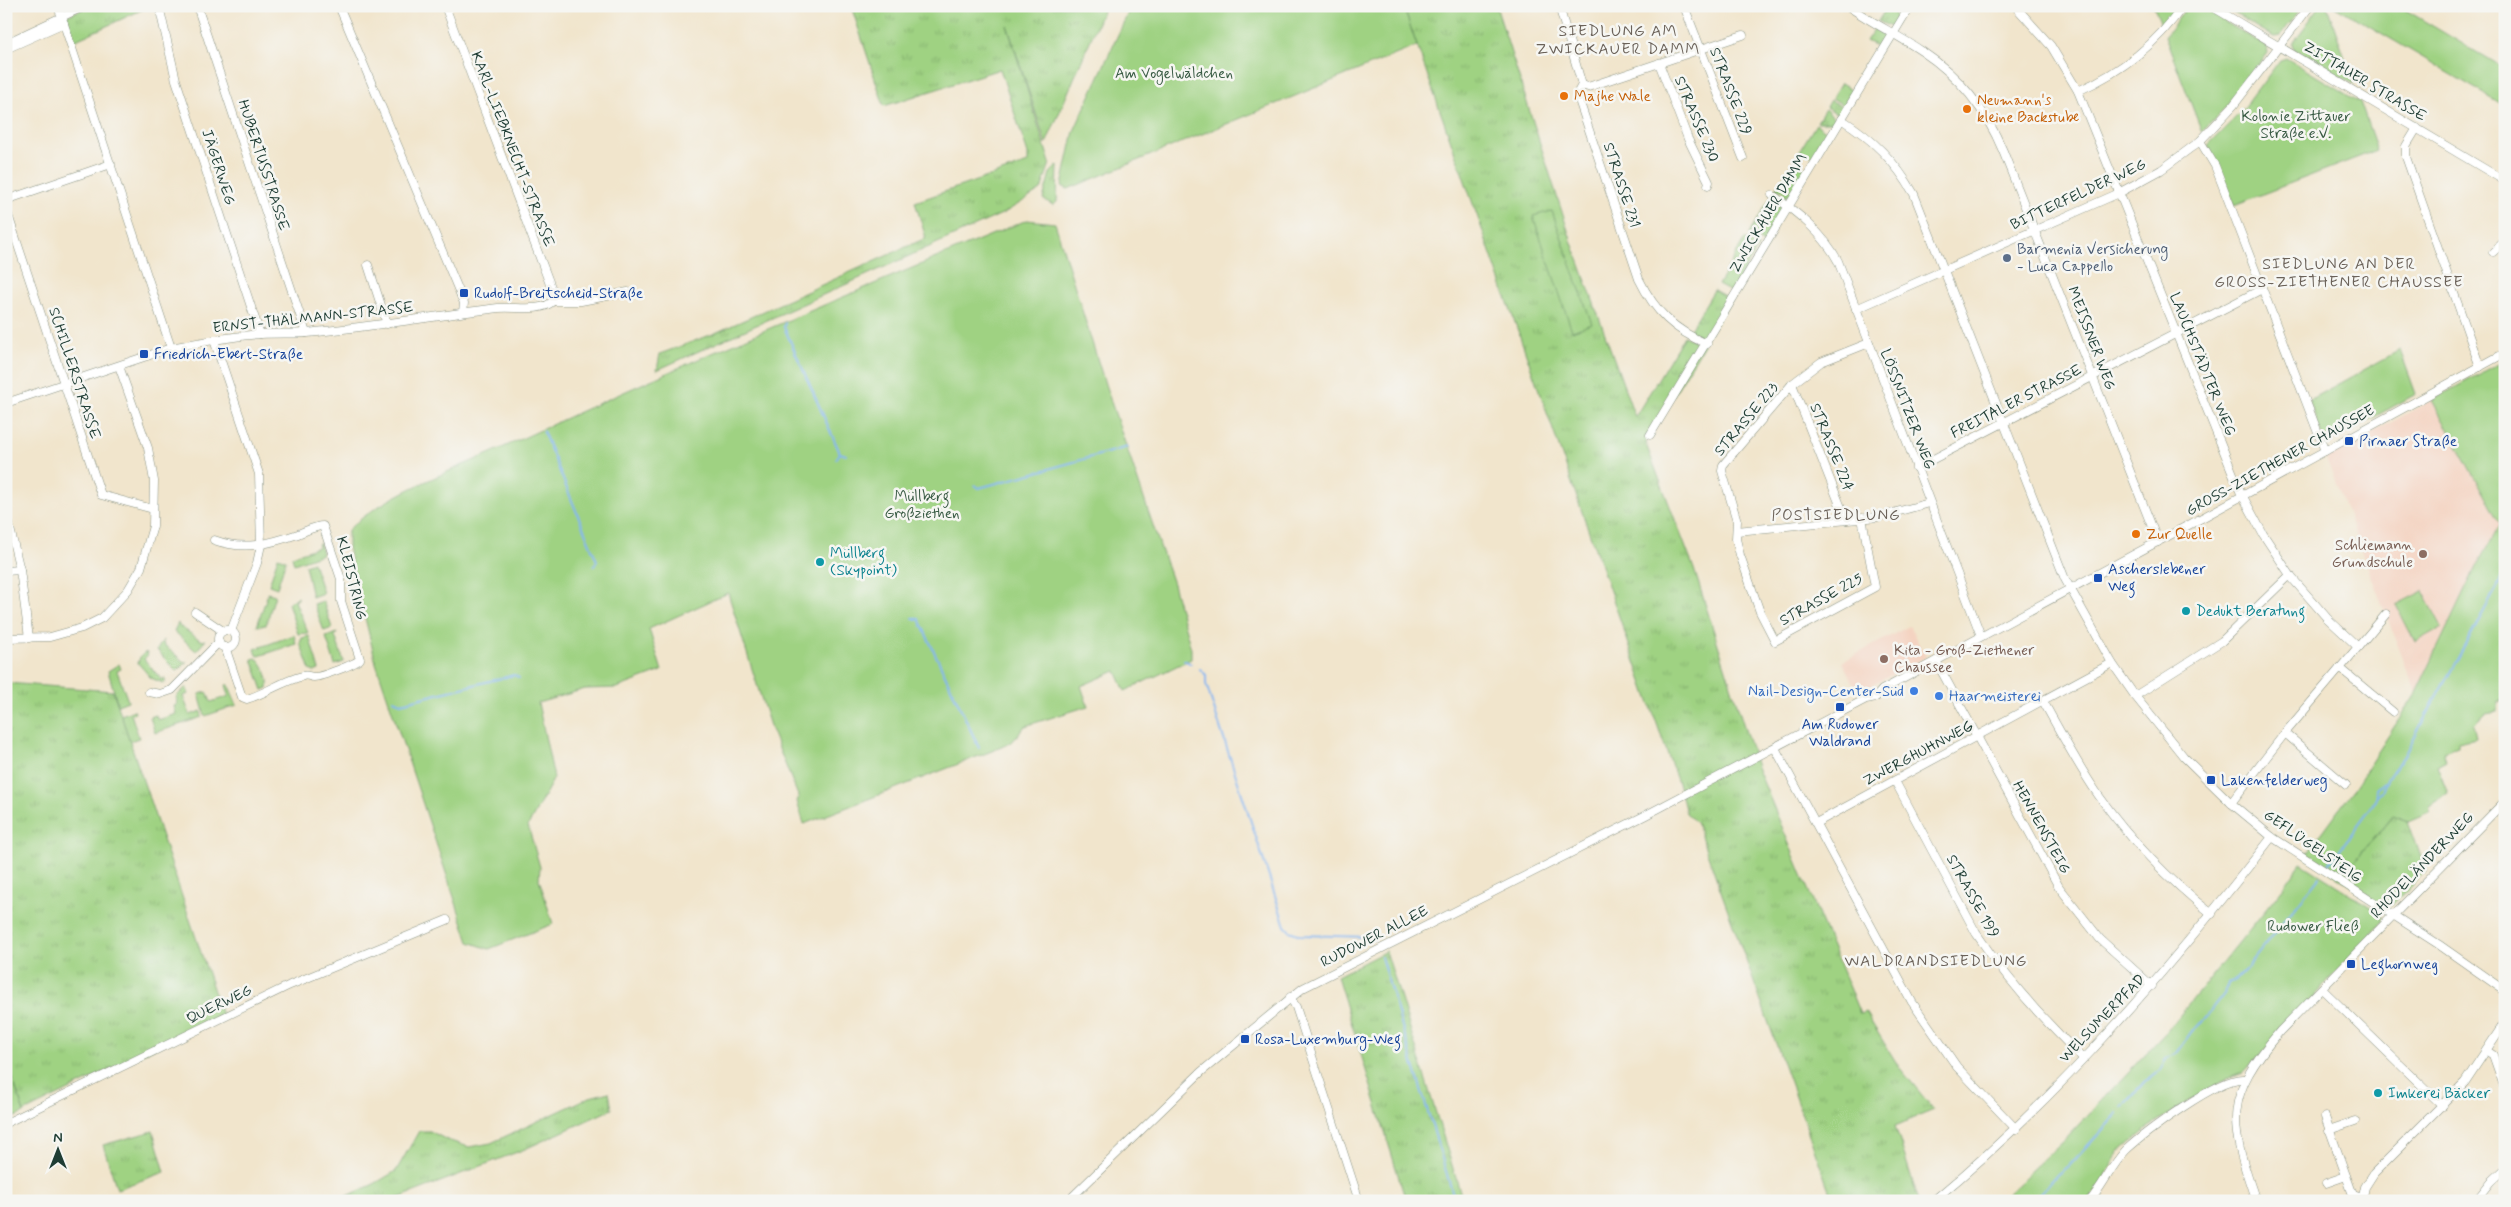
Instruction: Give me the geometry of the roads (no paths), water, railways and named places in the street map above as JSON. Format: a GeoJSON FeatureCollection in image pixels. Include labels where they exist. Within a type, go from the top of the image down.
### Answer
{"type":"FeatureCollection","features":[{"type":"Feature","properties":{"kind":"street"},"geometry":{"type":"LineString","coordinates":[[58,6],[171,348]]}},
{"type":"Feature","properties":{"kind":"street"},"geometry":{"type":"LineString","coordinates":[[6,49],[85,6]]}},
{"type":"Feature","properties":{"kind":"street","name":"JÄGERWEG"},"geometry":{"type":"LineString","coordinates":[[159,6],[176,80],[260,334]]}},
{"type":"Feature","properties":{"kind":"street","name":"HUBERTUSSTRASSE"},"geometry":{"type":"LineString","coordinates":[[197,6],[306,333]]}},
{"type":"Feature","properties":{"kind":"street"},"geometry":{"type":"LineString","coordinates":[[339,6],[464,303],[463,312]]}},
{"type":"Feature","properties":{"kind":"street","name":"KARL-LIEBKNECHT-STRASSE"},"geometry":{"type":"LineString","coordinates":[[445,6],[554,295],[553,301]]}},
{"type":"Feature","properties":{"kind":"street","name":"STRASSE 231"},"geometry":{"type":"LineString","coordinates":[[1559,6],[1582,86],[1577,94],[1632,261],[1646,294],[1676,328],[1686,335],[1707,344]]}},
{"type":"Feature","properties":{"kind":"street","name":"STRASSE 229"},"geometry":{"type":"LineString","coordinates":[[1684,6],[1743,158]]}},
{"type":"Feature","properties":{"kind":"street","name":"MEISSNER WEG"},"geometry":{"type":"LineString","coordinates":[[1848,6],[1940,64],[1976,102],[1998,139],[2158,542]]}},
{"type":"Feature","properties":{"kind":"street","name":"ZWICKAUER DAMM"},"geometry":{"type":"LineString","coordinates":[[1650,434],[1707,344],[1910,6]]}},
{"type":"Feature","properties":{"kind":"street","name":"LAUCHSTÄDTER WEG"},"geometry":{"type":"LineString","coordinates":[[2015,6],[2051,46],[2078,90],[2243,496],[2263,534],[2290,575],[2327,618],[2358,647]]}},
{"type":"Feature","properties":{"kind":"street"},"geometry":{"type":"LineString","coordinates":[[2078,90],[2119,70],[2138,56],[2172,22],[2183,6]]}},
{"type":"Feature","properties":{"kind":"street","name":"ZITTAUER STRASSE"},"geometry":{"type":"LineString","coordinates":[[2211,6],[2505,181]]}},
{"type":"Feature","properties":{"kind":"street","name":"BITTERFELDER WEG"},"geometry":{"type":"LineString","coordinates":[[1856,309],[2119,192],[2161,170],[2200,141],[2233,106],[2310,6]]}},
{"type":"Feature","properties":{"kind":"street"},"geometry":{"type":"LineString","coordinates":[[6,42],[62,20]]}},
{"type":"Feature","properties":{"kind":"street"},"geometry":{"type":"LineString","coordinates":[[1582,86],[1588,86],[1744,35]]}},
{"type":"Feature","properties":{"kind":"street","name":"STRASSE 230"},"geometry":{"type":"LineString","coordinates":[[1659,63],[1688,139],[1709,182],[1708,185]]}},
{"type":"Feature","properties":{"kind":"street"},"geometry":{"type":"LineString","coordinates":[[1841,119],[1875,142],[1904,176],[1914,194],[2070,589]]}},
{"type":"Feature","properties":{"kind":"street"},"geometry":{"type":"LineString","coordinates":[[2417,128],[2406,146],[2406,157],[2480,366]]}},
{"type":"Feature","properties":{"kind":"street"},"geometry":{"type":"LineString","coordinates":[[2200,141],[2214,166],[2325,451]]}},
{"type":"Feature","properties":{"kind":"street"},"geometry":{"type":"LineString","coordinates":[[6,200],[111,164]]}},
{"type":"Feature","properties":{"kind":"street"},"geometry":{"type":"LineString","coordinates":[[1772,194],[1789,206]]}},
{"type":"Feature","properties":{"kind":"street","name":"LÖSSNITZER WEG"},"geometry":{"type":"LineString","coordinates":[[1789,206],[1813,228],[1834,254],[1981,636]]}},
{"type":"Feature","properties":{"kind":"street","name":"SCHILLERSTRASSE"},"geometry":{"type":"LineString","coordinates":[[6,209],[101,495],[153,509]]}},
{"type":"Feature","properties":{"kind":"street"},"geometry":{"type":"LineString","coordinates":[[2493,252],[2505,240]]}},
{"type":"Feature","properties":{"kind":"street"},"geometry":{"type":"LineString","coordinates":[[368,265],[387,324]]}},
{"type":"Feature","properties":{"kind":"street","name":"FREITALER STRASSE"},"geometry":{"type":"LineString","coordinates":[[1916,468],[2262,289]]}},
{"type":"Feature","properties":{"kind":"street","name":"ERNST-THÄLMANN-STRASSE"},"geometry":{"type":"LineString","coordinates":[[6,402],[171,348],[214,340],[260,334],[306,333],[387,324],[453,316],[463,312],[532,307],[550,304],[553,301],[581,300],[628,292]]}},
{"type":"Feature","properties":{"kind":"street"},"geometry":{"type":"LineString","coordinates":[[214,340],[259,474],[261,545],[257,563],[227,631],[219,636],[222,645]]}},
{"type":"Feature","properties":{"kind":"street","name":"STRASSE 223"},"geometry":{"type":"LineString","coordinates":[[1775,640],[1760,612],[1736,539],[1737,521],[1722,471],[1723,465],[1792,384],[1821,362],[1869,343]]}},
{"type":"Feature","properties":{"kind":"street","name":"GROSS-ZIETHENER CHAUSSEE"},"geometry":{"type":"LineString","coordinates":[[1741,766],[1866,700],[1879,695],[1882,690],[2505,353]]}},
{"type":"Feature","properties":{"kind":"street"},"geometry":{"type":"LineString","coordinates":[[6,638],[50,637],[82,628],[102,618],[120,601],[135,580],[146,554],[153,526],[154,481],[148,448],[119,366]]}},
{"type":"Feature","properties":{"kind":"street","name":"STRASSE 224"},"geometry":{"type":"LineString","coordinates":[[1792,384],[1846,520]]}},
{"type":"Feature","properties":{"kind":"street"},"geometry":{"type":"LineString","coordinates":[[1737,531],[1878,517],[1929,503]]}},
{"type":"Feature","properties":{"kind":"street"},"geometry":{"type":"LineString","coordinates":[[6,512],[20,570],[29,638]]}},
{"type":"Feature","properties":{"kind":"street","name":"STRASSE 225"},"geometry":{"type":"LineString","coordinates":[[1775,640],[1874,587],[1862,518]]}},
{"type":"Feature","properties":{"kind":"street","name":"KLEISTRING"},"geometry":{"type":"LineString","coordinates":[[214,540],[228,545],[261,545],[324,526],[341,579],[341,601],[360,659],[354,664],[314,677],[305,675],[276,685],[272,691],[247,699],[242,697],[222,645]]}},
{"type":"Feature","properties":{"kind":"street"},"geometry":{"type":"LineString","coordinates":[[6,571],[20,570]]}},
{"type":"Feature","properties":{"kind":"street"},"geometry":{"type":"LineString","coordinates":[[2135,696],[2222,641],[2290,575]]}},
{"type":"Feature","properties":{"kind":"street","name":"GEFLÜGELSTEIG"},"geometry":{"type":"LineString","coordinates":[[2070,589],[2112,663],[2135,696],[2184,756],[2231,803],[2272,837],[2438,944],[2505,991]]}},
{"type":"Feature","properties":{"kind":"street"},"geometry":{"type":"LineString","coordinates":[[195,612],[235,636],[235,642],[231,647],[222,645]]}},
{"type":"Feature","properties":{"kind":"street"},"geometry":{"type":"LineString","coordinates":[[2231,803],[2285,733],[2386,614]]}},
{"type":"Feature","properties":{"kind":"street"},"geometry":{"type":"LineString","coordinates":[[149,692],[160,694],[172,690],[222,645]]}},
{"type":"Feature","properties":{"kind":"street","name":"HENNENSTEIG"},"geometry":{"type":"LineString","coordinates":[[1936,661],[2042,858],[2069,902],[2100,938],[2152,986]]}},
{"type":"Feature","properties":{"kind":"street","name":"ZWERGHUHNWEG"},"geometry":{"type":"LineString","coordinates":[[1816,823],[2112,663]]}},
{"type":"Feature","properties":{"kind":"street"},"geometry":{"type":"LineString","coordinates":[[2340,668],[2393,712]]}},
{"type":"Feature","properties":{"kind":"street"},"geometry":{"type":"LineString","coordinates":[[2043,701],[2079,766],[2121,824],[2150,858],[2212,914]]}},
{"type":"Feature","properties":{"kind":"street"},"geometry":{"type":"LineString","coordinates":[[2285,733],[2346,786]]}},
{"type":"Feature","properties":{"kind":"street"},"geometry":{"type":"LineString","coordinates":[[1775,748],[1909,996],[1928,1027],[1976,1088],[2016,1129]]}},
{"type":"Feature","properties":{"kind":"street","name":"RUDOWER ALLEE"},"geometry":{"type":"LineString","coordinates":[[1068,1201],[1201,1072],[1290,997],[1309,985],[1741,766]]}},
{"type":"Feature","properties":{"kind":"street","name":"STRASSE 199"},"geometry":{"type":"LineString","coordinates":[[1895,781],[1976,933],[2019,993],[2083,1058]]}},
{"type":"Feature","properties":{"kind":"street","name":"RHODELÄNDERWEG"},"geometry":{"type":"LineString","coordinates":[[2256,1201],[2241,1154],[2236,1128],[2238,1099],[2244,1079],[2275,1037],[2505,801]]}},
{"type":"Feature","properties":{"kind":"street","name":"WELSUMERPFAD"},"geometry":{"type":"LineString","coordinates":[[1933,1201],[2016,1129],[2152,986],[2212,914],[2272,837]]}},
{"type":"Feature","properties":{"kind":"street","name":"QUERWEG"},"geometry":{"type":"LineString","coordinates":[[6,1123],[290,985],[447,920]]}},
{"type":"Feature","properties":{"kind":"street"},"geometry":{"type":"LineString","coordinates":[[2322,989],[2443,1106]]}},
{"type":"Feature","properties":{"kind":"street"},"geometry":{"type":"LineString","coordinates":[[1290,997],[1296,1006],[1359,1201]]}},
{"type":"Feature","properties":{"kind":"street"},"geometry":{"type":"LineString","coordinates":[[2325,1117],[2352,1195],[2362,1200],[2365,1187],[2374,1173],[2465,1082],[2505,1022]]}},
{"type":"Feature","properties":{"kind":"street"},"geometry":{"type":"LineString","coordinates":[[2487,1051],[2492,1055],[2505,1089]]}},
{"type":"Feature","properties":{"kind":"street"},"geometry":{"type":"LineString","coordinates":[[2090,1201],[2124,1152],[2132,1145],[2165,1120],[2217,1086],[2231,1080],[2244,1079]]}},
{"type":"Feature","properties":{"kind":"street"},"geometry":{"type":"LineString","coordinates":[[2329,1130],[2354,1121]]}},
{"type":"Feature","properties":{"kind":"street"},"geometry":{"type":"LineString","coordinates":[[2476,1201],[2491,1182],[2505,1169]]}},
{"type":"Feature","properties":{"kind":"street"},"geometry":{"type":"LineString","coordinates":[[2326,1183],[2346,1176]]}},
{"type":"Feature","properties":{"kind":"waterway"},"geometry":{"type":"LineString","coordinates":[[785,323],[784,327],[840,453],[846,455]]}},
{"type":"Feature","properties":{"kind":"waterway"},"geometry":{"type":"LineString","coordinates":[[543,431],[597,561],[594,566]]}},
{"type":"Feature","properties":{"kind":"waterway"},"geometry":{"type":"LineString","coordinates":[[975,485],[979,488],[1128,447]]}},
{"type":"Feature","properties":{"kind":"waterway"},"geometry":{"type":"LineString","coordinates":[[836,459],[840,453]]}},
{"type":"Feature","properties":{"kind":"waterway","name":"Rudower Fließ"},"geometry":{"type":"LineString","coordinates":[[2326,868],[2372,806],[2389,776],[2406,752],[2505,573]]}},
{"type":"Feature","properties":{"kind":"waterway"},"geometry":{"type":"LineString","coordinates":[[913,619],[919,619],[979,748]]}},
{"type":"Feature","properties":{"kind":"waterway"},"geometry":{"type":"LineString","coordinates":[[1184,660],[1191,664]]}},
{"type":"Feature","properties":{"kind":"waterway"},"geometry":{"type":"LineString","coordinates":[[1200,669],[1206,675],[1206,684],[1285,926],[1290,931],[1300,935],[1370,937],[1374,940]]}},
{"type":"Feature","properties":{"kind":"waterway"},"geometry":{"type":"LineString","coordinates":[[393,700],[401,703],[514,675],[519,678]]}},
{"type":"Feature","properties":{"kind":"waterway","name":"Rudower Fließ"},"geometry":{"type":"LineString","coordinates":[[2377,796],[2376,788],[2384,782]]}},
{"type":"Feature","properties":{"kind":"waterway","name":"Rudower Fließ"},"geometry":{"type":"LineString","coordinates":[[2123,1107],[2146,1081],[2160,1070],[2166,1059],[2176,1053],[2224,994],[2229,983],[2246,969],[2319,877]]}},
{"type":"Feature","properties":{"kind":"waterway"},"geometry":{"type":"LineString","coordinates":[[1381,957],[1455,1201]]}},
{"type":"Feature","properties":{"kind":"waterway","name":"Rudower Fließ"},"geometry":{"type":"LineString","coordinates":[[2033,1201],[2051,1180],[2069,1166],[2118,1113]]}},
{"type":"Feature","properties":{"kind":"place","name":"Majhe Wale"},"geometry":{"type":"Point","coordinates":[1564,96]}},
{"type":"Feature","properties":{"kind":"place","name":"Neumann's kleine Backstube"},"geometry":{"type":"Point","coordinates":[1967,109]}},
{"type":"Feature","properties":{"kind":"place","name":"Barmenia Versicherung - Luca Cappello"},"geometry":{"type":"Point","coordinates":[2007,258]}},
{"type":"Feature","properties":{"kind":"place","name":"Rudolf-Breitscheid-Straße"},"geometry":{"type":"Point","coordinates":[464,293]}},
{"type":"Feature","properties":{"kind":"place","name":"Friedrich-Ebert-Straße"},"geometry":{"type":"Point","coordinates":[144,354]}},
{"type":"Feature","properties":{"kind":"place","name":"Pirnaer Straße"},"geometry":{"type":"Point","coordinates":[2349,441]}},
{"type":"Feature","properties":{"kind":"place","name":"Zur Quelle"},"geometry":{"type":"Point","coordinates":[2136,534]}},
{"type":"Feature","properties":{"kind":"place","name":"Schliemann Grundschule"},"geometry":{"type":"Point","coordinates":[2423,554]}},
{"type":"Feature","properties":{"kind":"place","name":"Müllberg (Skypoint)"},"geometry":{"type":"Point","coordinates":[820,562]}},
{"type":"Feature","properties":{"kind":"place","name":"Ascherslebener Weg"},"geometry":{"type":"Point","coordinates":[2098,578]}},
{"type":"Feature","properties":{"kind":"place","name":"Dedukt Beratung"},"geometry":{"type":"Point","coordinates":[2186,611]}},
{"type":"Feature","properties":{"kind":"place","name":"Kita - Groß-Ziethener Chaussee"},"geometry":{"type":"Point","coordinates":[1884,659]}},
{"type":"Feature","properties":{"kind":"place","name":"Nail-Design-Center-Süd"},"geometry":{"type":"Point","coordinates":[1914,691]}},
{"type":"Feature","properties":{"kind":"place","name":"Haarmeisterei"},"geometry":{"type":"Point","coordinates":[1939,696]}},
{"type":"Feature","properties":{"kind":"place","name":"Am Rudower Waldrand"},"geometry":{"type":"Point","coordinates":[1840,707]}},
{"type":"Feature","properties":{"kind":"place","name":"Lakenfelderweg"},"geometry":{"type":"Point","coordinates":[2211,780]}},
{"type":"Feature","properties":{"kind":"place","name":"Leghornweg"},"geometry":{"type":"Point","coordinates":[2351,964]}},
{"type":"Feature","properties":{"kind":"place","name":"Rosa-Luxemburg-Weg"},"geometry":{"type":"Point","coordinates":[1245,1039]}},
{"type":"Feature","properties":{"kind":"place","name":"Imkerei Bäcker"},"geometry":{"type":"Point","coordinates":[2378,1093]}},
{"type":"Feature","properties":{"kind":"district","name":"SIEDLUNG AM ZWICKAUER DAMM"},"geometry":{"type":"Point","coordinates":[1618,39]}},
{"type":"Feature","properties":{"kind":"district","name":"SIEDLUNG AN DER GROSS-ZIETHENER CHAUSSEE"},"geometry":{"type":"Point","coordinates":[2339,272]}},
{"type":"Feature","properties":{"kind":"district","name":"POSTSIEDLUNG"},"geometry":{"type":"Point","coordinates":[1836,514]}},
{"type":"Feature","properties":{"kind":"district","name":"WALDRANDSIEDLUNG"},"geometry":{"type":"Point","coordinates":[1936,960]}},
{"type":"Feature","properties":{"kind":"park label","name":"Am Vogelwäldchen"},"geometry":{"type":"Point","coordinates":[1174,73]}},
{"type":"Feature","properties":{"kind":"park label","name":"Kolonie Zittauer Straße e.V."},"geometry":{"type":"Point","coordinates":[2296,124]}},
{"type":"Feature","properties":{"kind":"park label","name":"Müllberg Großziethen"},"geometry":{"type":"Point","coordinates":[922,504]}}]}
